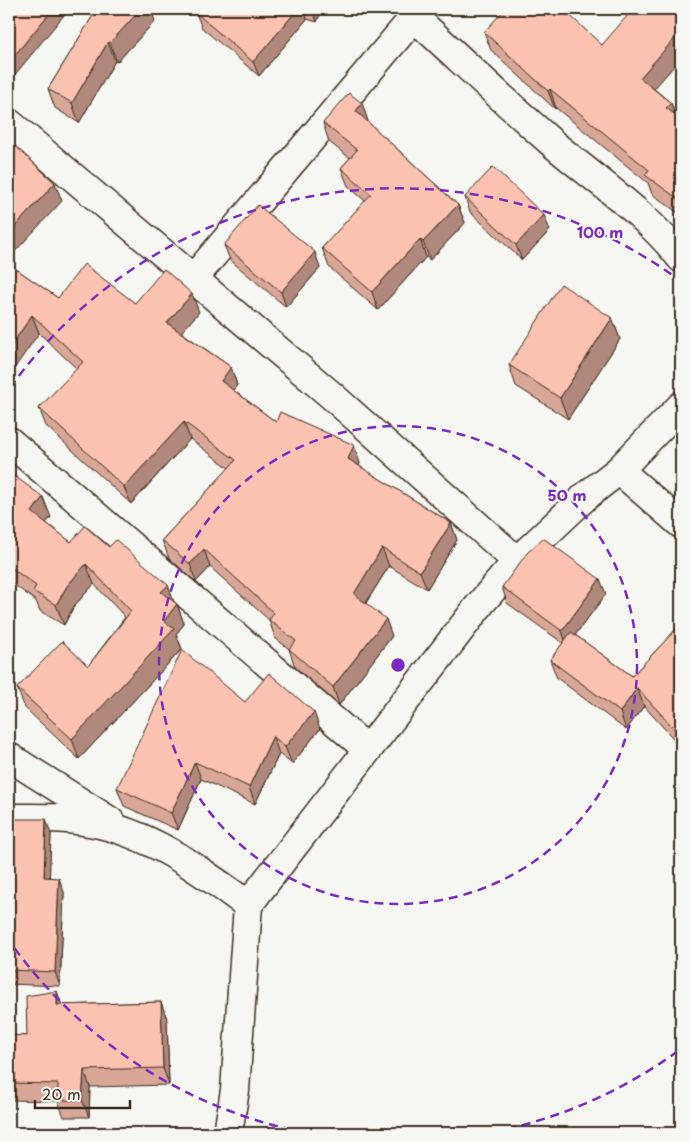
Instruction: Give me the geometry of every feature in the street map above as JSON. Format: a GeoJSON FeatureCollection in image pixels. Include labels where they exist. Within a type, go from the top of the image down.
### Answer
{"type":"FeatureCollection","features":[{"type":"Feature","properties":{"kind":"street"},"geometry":{"type":"LineString","coordinates":[[192,279],[417,12],[551,142],[635,211],[669,242],[681,258]]}},
{"type":"Feature","properties":{"kind":"street"},"geometry":{"type":"LineString","coordinates":[[9,123],[331,395],[517,561]]}},
{"type":"Feature","properties":{"kind":"street"},"geometry":{"type":"LineString","coordinates":[[228,1133],[236,1090],[248,905],[481,603],[517,561],[586,496],[618,470],[681,406]]}},
{"type":"Feature","properties":{"kind":"street"},"geometry":{"type":"LineString","coordinates":[[9,441],[367,749]]}},
{"type":"Feature","properties":{"kind":"street"},"geometry":{"type":"LineString","coordinates":[[618,470],[681,524]]}},
{"type":"Feature","properties":{"kind":"street"},"geometry":{"type":"LineString","coordinates":[[9,757],[132,835],[192,864],[248,905]]}},
{"type":"Feature","properties":{"kind":"street"},"geometry":{"type":"LineString","coordinates":[[9,818],[58,818],[83,821],[132,835]]}},
{"type":"Feature","properties":{"kind":"building"},"geometry":{"type":"Polygon","coordinates":[[[9,9],[53,9],[9,62],[9,9]]]}},
{"type":"Feature","properties":{"kind":"building"},"geometry":{"type":"Polygon","coordinates":[[[97,9],[141,9],[110,43],[108,42],[72,103],[48,89],[97,9]]]}},
{"type":"Feature","properties":{"kind":"building"},"geometry":{"type":"Polygon","coordinates":[[[200,9],[298,9],[253,62],[196,13],[200,9]]]}},
{"type":"Feature","properties":{"kind":"building"},"geometry":{"type":"Polygon","coordinates":[[[505,9],[563,9],[602,45],[633,9],[681,9],[681,31],[640,78],[671,103],[666,108],[681,119],[681,201],[645,175],[649,170],[550,89],[548,91],[484,32],[505,9]]]}},
{"type":"Feature","properties":{"kind":"building"},"geometry":{"type":"Polygon","coordinates":[[[349,93],[362,103],[356,111],[458,205],[423,242],[420,239],[372,292],[322,248],[371,194],[341,168],[357,150],[323,123],[349,93]]]}},
{"type":"Feature","properties":{"kind":"building"},"geometry":{"type":"Polygon","coordinates":[[[9,140],[55,183],[9,233],[9,140]]]}},
{"type":"Feature","properties":{"kind":"building"},"geometry":{"type":"Polygon","coordinates":[[[493,167],[544,215],[516,245],[465,197],[493,167]]]}},
{"type":"Feature","properties":{"kind":"building"},"geometry":{"type":"Polygon","coordinates":[[[258,205],[315,252],[281,292],[224,245],[258,205]]]}},
{"type":"Feature","properties":{"kind":"building"},"geometry":{"type":"Polygon","coordinates":[[[9,264],[58,298],[84,264],[135,303],[164,269],[192,294],[167,323],[231,367],[221,381],[276,422],[280,412],[354,445],[348,459],[451,523],[420,572],[382,548],[354,594],[386,619],[333,687],[289,649],[296,641],[269,620],[274,613],[204,549],[190,564],[162,540],[236,460],[184,422],[124,487],[39,408],[83,362],[32,315],[9,349],[9,264]]]}},
{"type":"Feature","properties":{"kind":"building"},"geometry":{"type":"Polygon","coordinates":[[[561,284],[612,318],[560,398],[509,365],[561,284]]]}},
{"type":"Feature","properties":{"kind":"building"},"geometry":{"type":"Polygon","coordinates":[[[9,472],[43,497],[32,512],[71,542],[85,526],[109,547],[116,540],[168,585],[161,592],[177,604],[164,621],[174,629],[72,739],[17,688],[62,641],[88,666],[131,611],[86,564],[67,586],[56,605],[33,591],[36,586],[9,566],[9,472]]]}},
{"type":"Feature","properties":{"kind":"building"},"geometry":{"type":"Polygon","coordinates":[[[543,538],[600,579],[562,631],[502,587],[527,553],[543,538]]]}},
{"type":"Feature","properties":{"kind":"building"},"geometry":{"type":"Polygon","coordinates":[[[681,624],[681,736],[637,688],[620,712],[550,660],[571,632],[632,676],[681,624]]]}},
{"type":"Feature","properties":{"kind":"building"},"geometry":{"type":"Polygon","coordinates":[[[182,650],[245,702],[269,673],[314,712],[285,747],[273,736],[249,787],[195,762],[171,813],[117,788],[182,650]]]}},
{"type":"Feature","properties":{"kind":"building"},"geometry":{"type":"Polygon","coordinates":[[[15,819],[46,819],[44,877],[59,878],[55,972],[9,970],[9,876],[12,876],[15,819]]]}},
{"type":"Feature","properties":{"kind":"building"},"geometry":{"type":"Polygon","coordinates":[[[57,991],[57,1005],[161,1002],[163,1068],[84,1070],[82,1100],[58,1100],[58,1084],[9,1083],[9,1035],[27,1036],[26,996],[57,991]]]}}]}
